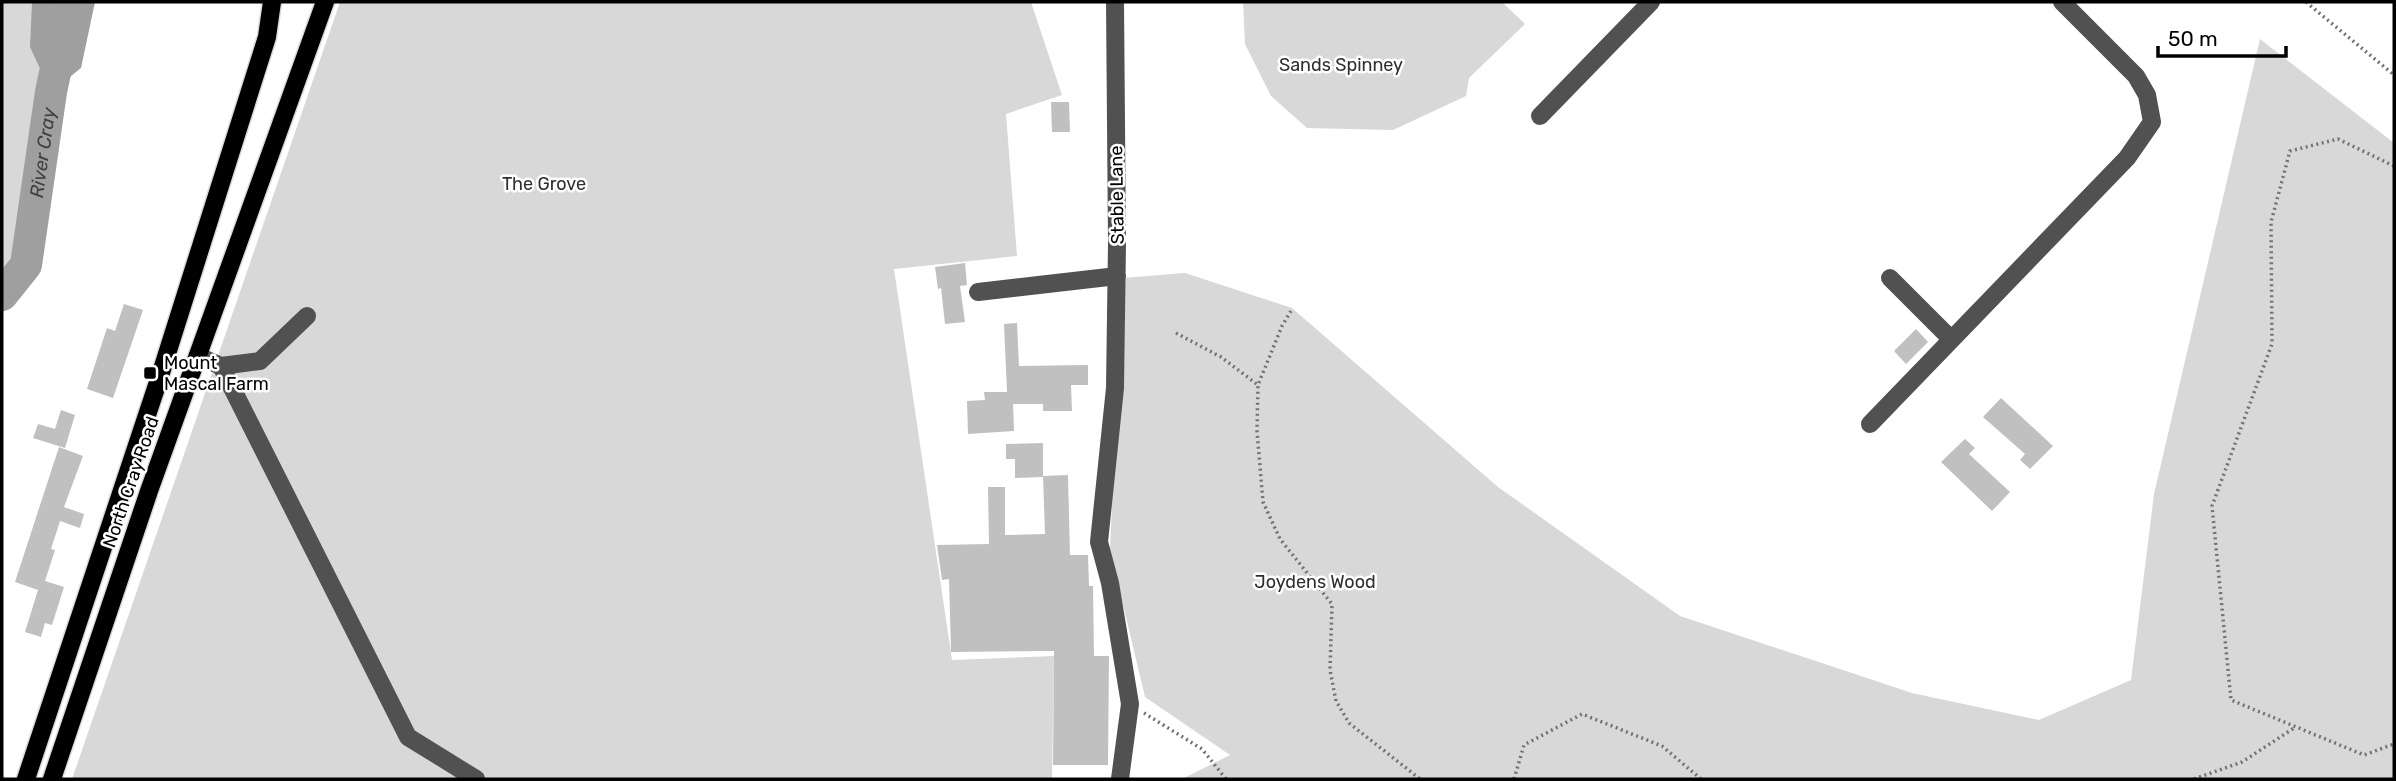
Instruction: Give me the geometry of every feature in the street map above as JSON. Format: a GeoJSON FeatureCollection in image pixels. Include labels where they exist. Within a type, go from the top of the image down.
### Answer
{"type":"FeatureCollection","features":[{"type":"Feature","properties":{"kind":"main road","name":"North Cray Road"},"geometry":{"type":"LineString","coordinates":[[26,779],[160,376],[267,37],[272,2]]}},
{"type":"Feature","properties":{"kind":"main road","name":"North Cray Road"},"geometry":{"type":"LineString","coordinates":[[52,779],[145,504],[324,2]]}},
{"type":"Feature","properties":{"kind":"street"},"geometry":{"type":"LineString","coordinates":[[307,51],[334,2]]}},
{"type":"Feature","properties":{"kind":"street","name":"Stable Lane"},"geometry":{"type":"LineString","coordinates":[[1115,2],[1115,388],[1099,542],[1110,583],[1130,704],[1120,779]]}},
{"type":"Feature","properties":{"kind":"street"},"geometry":{"type":"LineString","coordinates":[[1540,116],[1651,2]]}},
{"type":"Feature","properties":{"kind":"street"},"geometry":{"type":"LineString","coordinates":[[1870,424],[2127,158],[2152,122],[2147,94],[2136,76],[2062,2]]}},
{"type":"Feature","properties":{"kind":"street"},"geometry":{"type":"LineString","coordinates":[[978,292],[1117,276]]}},
{"type":"Feature","properties":{"kind":"street"},"geometry":{"type":"LineString","coordinates":[[1890,278],[1951,339]]}},
{"type":"Feature","properties":{"kind":"street"},"geometry":{"type":"LineString","coordinates":[[198,356],[221,366],[260,361],[307,316]]}},
{"type":"Feature","properties":{"kind":"street"},"geometry":{"type":"LineString","coordinates":[[221,366],[408,737],[476,779]]}},
{"type":"Feature","properties":{"kind":"path"},"geometry":{"type":"LineString","coordinates":[[2306,2],[2394,75]]}},
{"type":"Feature","properties":{"kind":"path"},"geometry":{"type":"LineString","coordinates":[[2394,166],[2338,139],[2290,151],[2271,222],[2272,344],[2212,506],[2231,700],[2364,755],[2394,744]]}},
{"type":"Feature","properties":{"kind":"path"},"geometry":{"type":"LineString","coordinates":[[1291,311],[1282,326],[1258,386],[1257,431],[1263,502],[1280,539],[1332,604],[1329,670],[1336,701],[1349,723],[1420,779]]}},
{"type":"Feature","properties":{"kind":"path"},"geometry":{"type":"LineString","coordinates":[[1176,332],[1221,357],[1258,386]]}},
{"type":"Feature","properties":{"kind":"path"},"geometry":{"type":"LineString","coordinates":[[1130,704],[1202,749],[1226,779]]}},
{"type":"Feature","properties":{"kind":"path"},"geometry":{"type":"LineString","coordinates":[[1514,779],[1524,745],[1582,714],[1662,746],[1702,779]]}},
{"type":"Feature","properties":{"kind":"path"},"geometry":{"type":"LineString","coordinates":[[2194,779],[2242,762],[2295,727]]}},
{"type":"Feature","properties":{"kind":"green space"},"geometry":{"type":"Polygon","coordinates":[[[2,2],[70,2],[51,92],[26,265],[2,295],[2,2]]]}},
{"type":"Feature","properties":{"kind":"green space","name":"The Grove"},"geometry":{"type":"Polygon","coordinates":[[[340,2],[1031,2],[1062,95],[1006,114],[1017,256],[894,269],[952,660],[1054,656],[1052,779],[72,779],[340,2]]]}},
{"type":"Feature","properties":{"kind":"green space","name":"Sands Spinney"},"geometry":{"type":"Polygon","coordinates":[[[1243,2],[1502,2],[1525,24],[1469,78],[1466,96],[1393,130],[1307,128],[1271,96],[1245,44],[1243,2]]]}},
{"type":"Feature","properties":{"kind":"green space","name":"Joydens Wood"},"geometry":{"type":"Polygon","coordinates":[[[2260,39],[2394,143],[2394,779],[1182,779],[1230,755],[1145,697],[1110,550],[1122,278],[1185,273],[1292,308],[1498,487],[1680,616],[1912,693],[2039,720],[2131,680],[2154,494],[2260,39]]]}},
{"type":"Feature","properties":{"kind":"shaded area"},"geometry":{"type":"Polygon","coordinates":[[[32,2],[95,2],[81,68],[51,92],[30,47],[32,2]]]}},
{"type":"Feature","properties":{"kind":"building"},"geometry":{"type":"Polygon","coordinates":[[[1051,102],[1069,102],[1070,132],[1052,132],[1051,102]]]}},
{"type":"Feature","properties":{"kind":"building"},"geometry":{"type":"Polygon","coordinates":[[[965,263],[967,285],[960,286],[965,322],[945,324],[941,288],[938,289],[935,267],[965,263]]]}},
{"type":"Feature","properties":{"kind":"building"},"geometry":{"type":"Polygon","coordinates":[[[124,304],[143,310],[113,398],[87,389],[107,328],[115,331],[124,304]]]}},
{"type":"Feature","properties":{"kind":"building"},"geometry":{"type":"Polygon","coordinates":[[[1017,323],[1019,366],[1088,365],[1088,385],[1071,385],[1072,411],[1043,411],[1043,404],[1013,404],[1014,431],[968,434],[967,401],[985,400],[984,392],[1007,392],[1004,324],[1017,323]]]}},
{"type":"Feature","properties":{"kind":"building"},"geometry":{"type":"Polygon","coordinates":[[[1916,329],[1928,342],[1906,364],[1894,351],[1916,329]]]}},
{"type":"Feature","properties":{"kind":"building"},"geometry":{"type":"Polygon","coordinates":[[[2001,398],[2053,446],[2030,469],[2020,460],[2025,454],[1983,417],[2001,398]]]}},
{"type":"Feature","properties":{"kind":"building"},"geometry":{"type":"Polygon","coordinates":[[[61,410],[75,415],[65,448],[33,438],[38,424],[55,429],[61,410]]]}},
{"type":"Feature","properties":{"kind":"building"},"geometry":{"type":"Polygon","coordinates":[[[1965,439],[1975,448],[1969,454],[2010,492],[1992,511],[1941,462],[1965,439]]]}},
{"type":"Feature","properties":{"kind":"building"},"geometry":{"type":"Polygon","coordinates":[[[1043,443],[1043,477],[1015,478],[1015,459],[1006,459],[1006,444],[1043,443]]]}},
{"type":"Feature","properties":{"kind":"building"},"geometry":{"type":"Polygon","coordinates":[[[59,447],[83,456],[64,507],[84,514],[80,528],[60,521],[51,549],[55,550],[45,581],[64,587],[52,625],[45,623],[41,637],[25,632],[38,590],[15,582],[59,447]]]}},
{"type":"Feature","properties":{"kind":"building"},"geometry":{"type":"Polygon","coordinates":[[[1068,475],[1070,555],[1088,555],[1089,586],[1093,586],[1094,656],[1109,656],[1108,765],[1053,765],[1054,651],[951,652],[949,579],[942,580],[937,545],[989,544],[988,487],[1005,487],[1005,535],[1045,534],[1043,476],[1068,475]]]}},
{"type":"Feature","properties":{"kind":"waterway","name":"River Cray"},"geometry":{"type":"LineString","coordinates":[[2,295],[26,265],[51,92],[70,2]]}},
{"type":"Feature","properties":{"kind":"place","name":"Mount Mascal Farm"},"geometry":{"type":"Point","coordinates":[150,373]}}]}
